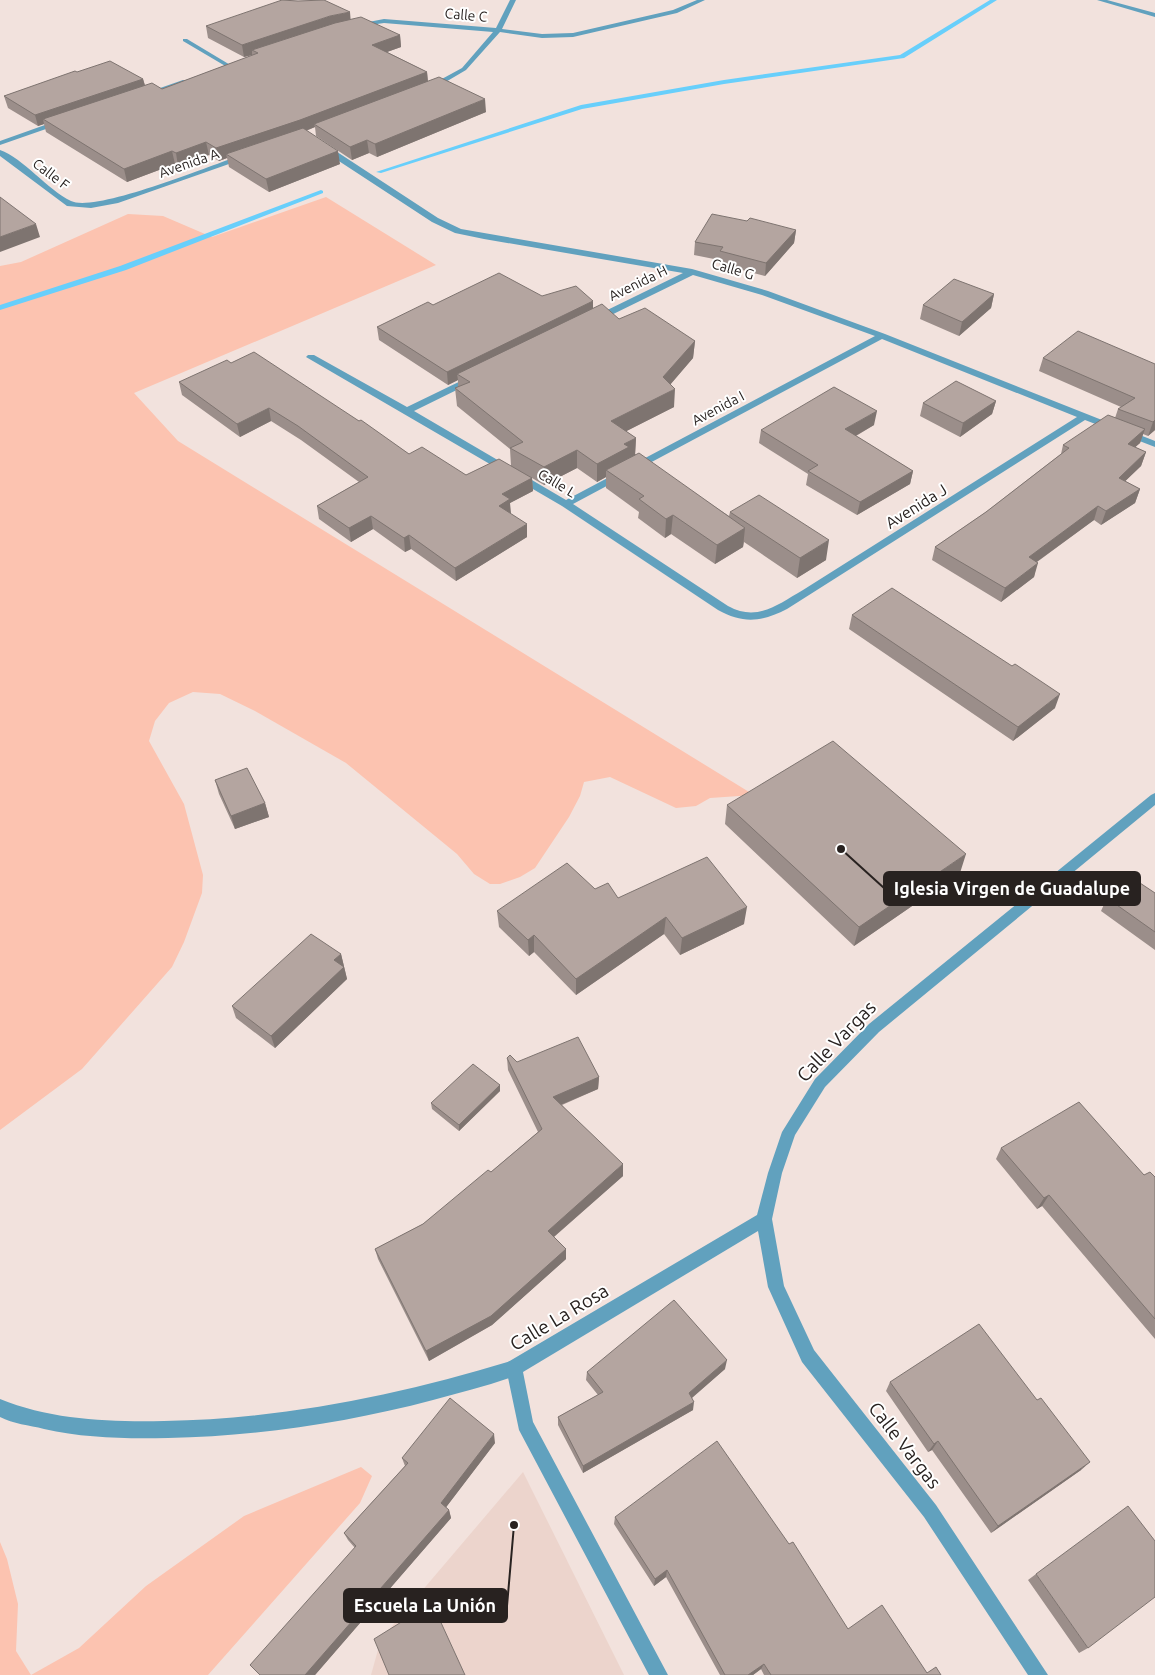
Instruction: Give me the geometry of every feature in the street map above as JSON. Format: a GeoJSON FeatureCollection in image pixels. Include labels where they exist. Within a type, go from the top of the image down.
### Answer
{"type":"FeatureCollection","features":[{"type":"Feature","properties":{"kind":"street"},"geometry":{"type":"LineString","coordinates":[[425,91],[464,69],[498,30],[513,0]]}},
{"type":"Feature","properties":{"kind":"street","name":"Calle C"},"geometry":{"type":"LineString","coordinates":[[350,27],[384,21],[498,30],[542,36],[573,35],[675,12],[702,0]]}},
{"type":"Feature","properties":{"kind":"street"},"geometry":{"type":"LineString","coordinates":[[1100,0],[1155,16]]}},
{"type":"Feature","properties":{"kind":"street"},"geometry":{"type":"LineString","coordinates":[[185,40],[229,66]]}},
{"type":"Feature","properties":{"kind":"street"},"geometry":{"type":"LineString","coordinates":[[220,69],[238,63]]}},
{"type":"Feature","properties":{"kind":"street"},"geometry":{"type":"LineString","coordinates":[[137,97],[192,78]]}},
{"type":"Feature","properties":{"kind":"street"},"geometry":{"type":"LineString","coordinates":[[0,143],[73,118]]}},
{"type":"Feature","properties":{"kind":"street","name":"Calle G"},"geometry":{"type":"LineString","coordinates":[[314,141],[436,220],[458,231],[692,272],[765,293],[882,336],[1155,444]]}},
{"type":"Feature","properties":{"kind":"street","name":"Calle F"},"geometry":{"type":"LineString","coordinates":[[0,152],[70,204],[91,206]]}},
{"type":"Feature","properties":{"kind":"street","name":"Avenida A"},"geometry":{"type":"LineString","coordinates":[[91,206],[115,201],[251,154]]}},
{"type":"Feature","properties":{"kind":"street","name":"Avenida H"},"geometry":{"type":"LineString","coordinates":[[585,324],[692,272]]}},
{"type":"Feature","properties":{"kind":"street","name":"Avenida I"},"geometry":{"type":"LineString","coordinates":[[566,504],[882,336]]}},
{"type":"Feature","properties":{"kind":"street","name":"Calle L"},"geometry":{"type":"LineString","coordinates":[[311,357],[566,504],[722,607],[740,616],[761,616]]}},
{"type":"Feature","properties":{"kind":"street"},"geometry":{"type":"LineString","coordinates":[[407,411],[478,376]]}},
{"type":"Feature","properties":{"kind":"street","name":"Avenida J"},"geometry":{"type":"LineString","coordinates":[[761,616],[807,594],[1084,417]]}},
{"type":"Feature","properties":{"kind":"street","name":"Calle Vargas"},"geometry":{"type":"LineString","coordinates":[[1039,1675],[930,1511],[808,1356],[776,1287],[764,1219],[775,1173],[790,1132],[820,1082],[874,1028],[1155,798]]}},
{"type":"Feature","properties":{"kind":"street","name":"Calle La Rosa"},"geometry":{"type":"LineString","coordinates":[[658,1675],[525,1424],[514,1368],[764,1219]]}},
{"type":"Feature","properties":{"kind":"street"},"geometry":{"type":"LineString","coordinates":[[0,1407],[8,1412],[88,1428],[189,1430],[289,1420],[414,1398],[514,1368]]}},
{"type":"Feature","properties":{"kind":"shaded area"},"geometry":{"type":"Polygon","coordinates":[[[326,197],[436,265],[134,393],[178,441],[754,795],[710,798],[696,806],[676,808],[610,777],[584,782],[580,796],[569,817],[535,868],[520,877],[500,884],[490,884],[474,874],[457,854],[346,763],[255,711],[220,694],[193,692],[169,703],[155,721],[149,741],[184,804],[203,875],[202,893],[184,942],[172,967],[82,1069],[0,1130],[0,266],[21,262],[128,214],[163,216],[212,237],[326,197]]]}},
{"type":"Feature","properties":{"kind":"shaded area"},"geometry":{"type":"Polygon","coordinates":[[[361,1467],[372,1476],[360,1503],[208,1675],[31,1675],[79,1648],[146,1586],[244,1516],[361,1467]]]}},
{"type":"Feature","properties":{"kind":"shaded area"},"geometry":{"type":"Polygon","coordinates":[[[523,1472],[624,1675],[371,1675],[381,1639],[523,1472]]]}},
{"type":"Feature","properties":{"kind":"shaded area"},"geometry":{"type":"Polygon","coordinates":[[[0,1542],[7,1559],[18,1604],[16,1651],[31,1675],[0,1675],[0,1542]]]}},
{"type":"Feature","properties":{"kind":"building"},"geometry":{"type":"Polygon","coordinates":[[[282,0],[324,0],[350,12],[330,16],[242,45],[206,26],[282,0]]]}},
{"type":"Feature","properties":{"kind":"building"},"geometry":{"type":"Polygon","coordinates":[[[361,17],[400,35],[372,45],[427,72],[300,120],[216,148],[206,142],[176,153],[172,151],[124,169],[43,119],[152,83],[162,89],[258,53],[252,50],[335,23],[361,17]]]}},
{"type":"Feature","properties":{"kind":"building"},"geometry":{"type":"Polygon","coordinates":[[[110,61],[143,79],[35,115],[4,96],[75,71],[77,72],[110,61]]]}},
{"type":"Feature","properties":{"kind":"building"},"geometry":{"type":"Polygon","coordinates":[[[439,77],[485,99],[375,144],[367,140],[350,147],[314,124],[439,77]]]}},
{"type":"Feature","properties":{"kind":"building"},"geometry":{"type":"Polygon","coordinates":[[[303,128],[338,151],[266,179],[226,154],[303,128]]]}},
{"type":"Feature","properties":{"kind":"building"},"geometry":{"type":"Polygon","coordinates":[[[0,197],[36,224],[0,237],[0,197]]]}},
{"type":"Feature","properties":{"kind":"building"},"geometry":{"type":"Polygon","coordinates":[[[712,214],[747,221],[750,218],[796,230],[766,263],[720,251],[723,247],[695,242],[712,214]]]}},
{"type":"Feature","properties":{"kind":"building"},"geometry":{"type":"Polygon","coordinates":[[[499,273],[542,296],[576,286],[593,301],[447,372],[377,327],[428,302],[433,305],[499,273]]]}},
{"type":"Feature","properties":{"kind":"building"},"geometry":{"type":"Polygon","coordinates":[[[954,279],[994,294],[962,322],[923,305],[954,279]]]}},
{"type":"Feature","properties":{"kind":"building"},"geometry":{"type":"Polygon","coordinates":[[[602,304],[619,319],[645,308],[695,341],[663,377],[675,389],[611,421],[636,438],[624,444],[629,447],[597,464],[577,450],[544,467],[510,448],[523,442],[455,388],[470,382],[457,374],[602,304]]]}},
{"type":"Feature","properties":{"kind":"building"},"geometry":{"type":"Polygon","coordinates":[[[1078,331],[1155,364],[1155,420],[1153,422],[1118,409],[1135,398],[1043,358],[1078,331]]]}},
{"type":"Feature","properties":{"kind":"building"},"geometry":{"type":"Polygon","coordinates":[[[254,352],[359,421],[361,420],[409,454],[422,447],[466,475],[499,459],[532,478],[502,494],[510,499],[499,506],[527,524],[455,568],[409,535],[404,538],[371,516],[349,528],[317,506],[368,477],[298,426],[269,408],[237,424],[179,382],[227,360],[231,363],[254,352]]]}},
{"type":"Feature","properties":{"kind":"building"},"geometry":{"type":"Polygon","coordinates":[[[956,381],[996,401],[963,423],[923,403],[956,381]]]}},
{"type":"Feature","properties":{"kind":"building"},"geometry":{"type":"Polygon","coordinates":[[[834,387],[877,411],[845,429],[913,471],[860,502],[808,471],[818,465],[761,430],[834,387]]]}},
{"type":"Feature","properties":{"kind":"building"},"geometry":{"type":"Polygon","coordinates":[[[1108,415],[1145,429],[1128,444],[1146,452],[1119,478],[1140,489],[1106,511],[1098,506],[1029,557],[1038,563],[1005,588],[935,547],[986,512],[1069,448],[1063,445],[1108,415]]]}},
{"type":"Feature","properties":{"kind":"building"},"geometry":{"type":"Polygon","coordinates":[[[639,453],[745,528],[717,545],[673,515],[666,519],[639,499],[644,496],[606,470],[639,453]]]}},
{"type":"Feature","properties":{"kind":"building"},"geometry":{"type":"Polygon","coordinates":[[[759,495],[829,540],[800,558],[730,512],[759,495]]]}},
{"type":"Feature","properties":{"kind":"building"},"geometry":{"type":"Polygon","coordinates":[[[892,588],[1012,666],[1015,664],[1060,694],[1018,727],[852,615],[892,588]]]}},
{"type":"Feature","properties":{"kind":"building"},"geometry":{"type":"Polygon","coordinates":[[[833,741],[966,854],[859,927],[727,805],[833,741]]]}},
{"type":"Feature","properties":{"kind":"building"},"geometry":{"type":"Polygon","coordinates":[[[247,768],[265,803],[231,816],[215,780],[247,768]]]}},
{"type":"Feature","properties":{"kind":"building"},"geometry":{"type":"Polygon","coordinates":[[[707,857],[747,907],[682,938],[666,917],[576,979],[534,935],[528,940],[497,911],[567,863],[595,889],[608,883],[618,898],[707,857]]]}},
{"type":"Feature","properties":{"kind":"building"},"geometry":{"type":"Polygon","coordinates":[[[1131,877],[1155,893],[1155,932],[1107,898],[1131,877]]]}},
{"type":"Feature","properties":{"kind":"building"},"geometry":{"type":"Polygon","coordinates":[[[311,934],[341,954],[334,960],[344,967],[271,1036],[232,1006],[311,934]]]}},
{"type":"Feature","properties":{"kind":"building"},"geometry":{"type":"Polygon","coordinates":[[[578,1037],[599,1077],[553,1097],[623,1164],[548,1231],[566,1249],[491,1316],[426,1351],[375,1249],[423,1224],[488,1170],[491,1172],[542,1129],[507,1058],[510,1055],[517,1062],[578,1037]]]}},
{"type":"Feature","properties":{"kind":"building"},"geometry":{"type":"Polygon","coordinates":[[[473,1064],[500,1085],[459,1125],[431,1103],[473,1064]]]}},
{"type":"Feature","properties":{"kind":"building"},"geometry":{"type":"Polygon","coordinates":[[[1079,1102],[1144,1175],[1150,1172],[1155,1177],[1155,1319],[1049,1195],[1044,1198],[1001,1148],[1079,1102]]]}},
{"type":"Feature","properties":{"kind":"building"},"geometry":{"type":"Polygon","coordinates":[[[674,1300],[727,1360],[689,1393],[694,1402],[583,1466],[558,1417],[603,1392],[587,1372],[674,1300]]]}},
{"type":"Feature","properties":{"kind":"building"},"geometry":{"type":"Polygon","coordinates":[[[979,1324],[1037,1400],[1041,1398],[1090,1462],[998,1526],[938,1441],[934,1444],[890,1382],[979,1324]]]}},
{"type":"Feature","properties":{"kind":"building"},"geometry":{"type":"Polygon","coordinates":[[[450,1398],[494,1434],[441,1503],[449,1510],[305,1675],[260,1675],[250,1665],[356,1546],[344,1533],[408,1463],[402,1458],[450,1398]]]}},
{"type":"Feature","properties":{"kind":"building"},"geometry":{"type":"Polygon","coordinates":[[[717,1441],[789,1544],[793,1542],[848,1629],[882,1605],[927,1673],[936,1667],[941,1675],[771,1675],[764,1664],[748,1675],[725,1675],[667,1570],[655,1579],[615,1517],[717,1441]]]}},
{"type":"Feature","properties":{"kind":"building"},"geometry":{"type":"Polygon","coordinates":[[[1128,1506],[1155,1541],[1155,1597],[1088,1648],[1036,1574],[1128,1506]]]}},
{"type":"Feature","properties":{"kind":"building"},"geometry":{"type":"Polygon","coordinates":[[[432,1603],[465,1675],[389,1675],[374,1639],[432,1603]]]}},
{"type":"Feature","properties":{"kind":"waterway"},"geometry":{"type":"LineString","coordinates":[[379,172],[581,107],[724,82],[902,57],[994,0]]}},
{"type":"Feature","properties":{"kind":"waterway"},"geometry":{"type":"LineString","coordinates":[[0,308],[123,268],[321,192]]}},
{"type":"Feature","properties":{"kind":"place","name":"Iglesia Virgen de Guadalupe"},"geometry":{"type":"Point","coordinates":[841,849]}},
{"type":"Feature","properties":{"kind":"place","name":"Escuela La Unión"},"geometry":{"type":"Point","coordinates":[514,1525]}}]}
